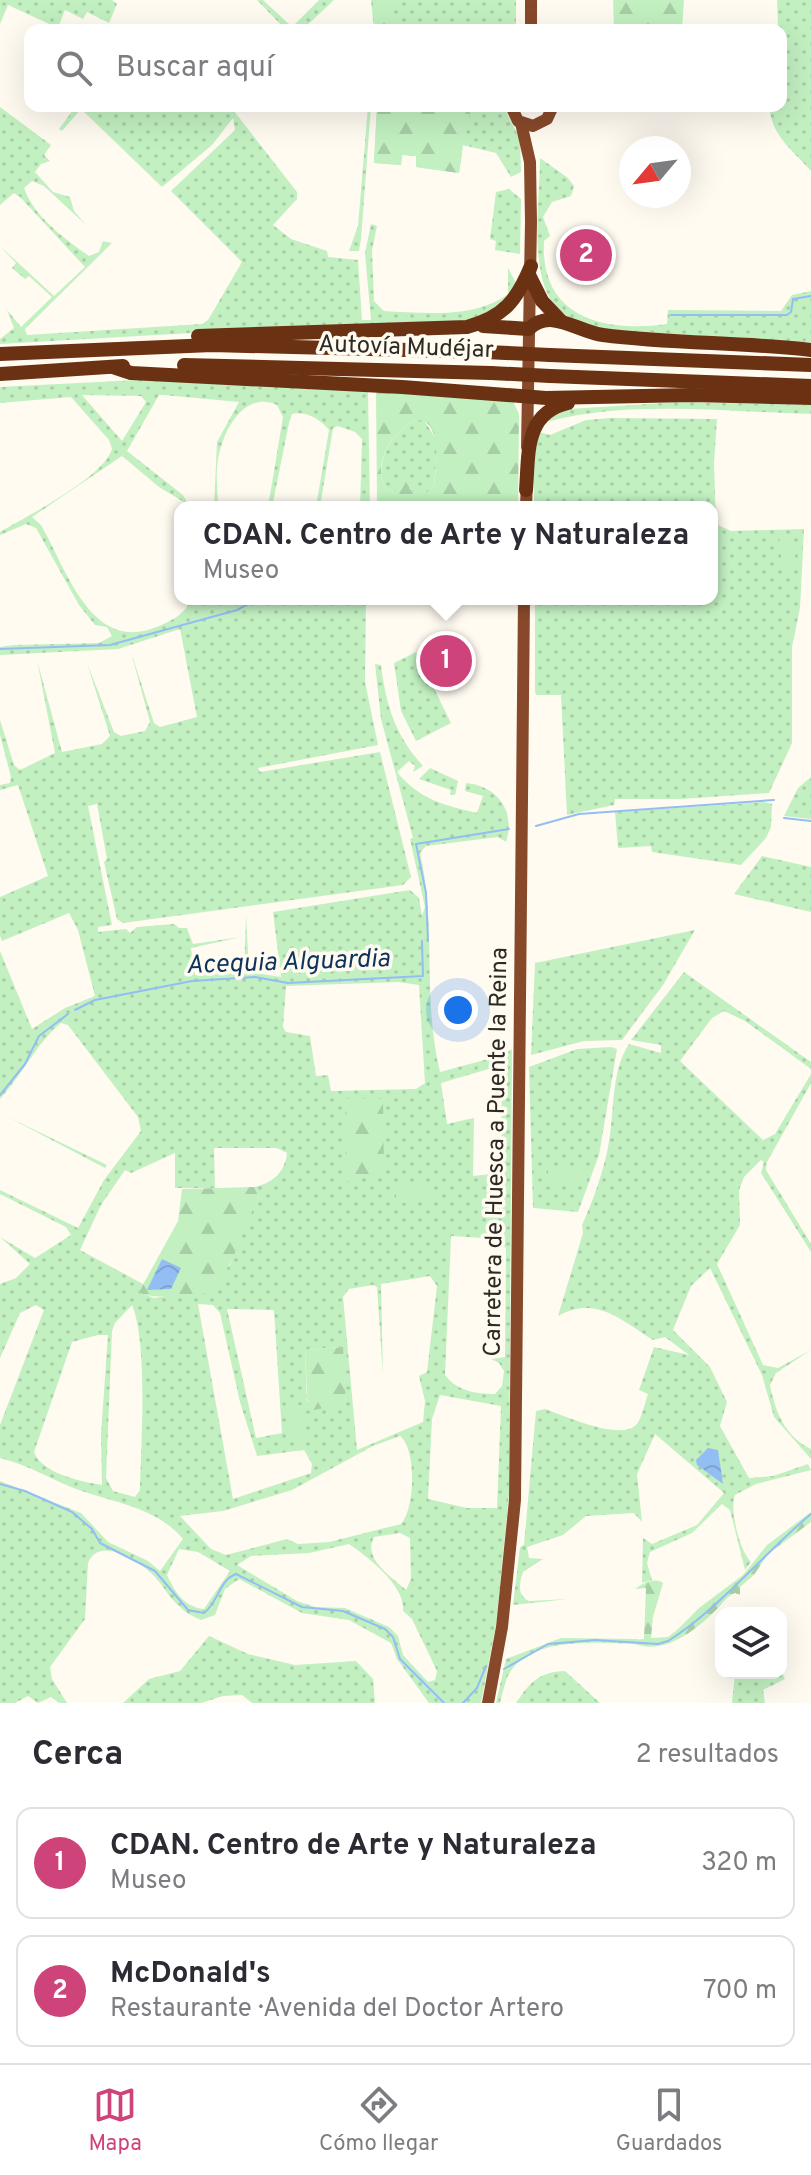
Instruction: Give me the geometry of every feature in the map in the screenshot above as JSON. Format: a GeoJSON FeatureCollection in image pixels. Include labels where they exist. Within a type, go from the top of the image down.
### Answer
{"type":"FeatureCollection","features":[{"type":"Feature","properties":{"kind":"highway"},"geometry":{"type":"LineString","coordinates":[[531,271],[542,301],[562,321]]}},
{"type":"Feature","properties":{"kind":"highway"},"geometry":{"type":"LineString","coordinates":[[467,327],[489,321],[508,308],[518,297],[531,271]]}},
{"type":"Feature","properties":{"kind":"highway"},"geometry":{"type":"LineString","coordinates":[[84,348],[99,341],[121,340],[467,327],[529,329],[543,320],[562,321],[601,335],[811,350]]}},
{"type":"Feature","properties":{"kind":"highway","name":"Autovía Mudéjar"},"geometry":{"type":"LineString","coordinates":[[0,354],[84,348],[246,345],[811,365]]}},
{"type":"Feature","properties":{"kind":"highway","name":"Autovía Mudéjar"},"geometry":{"type":"LineString","coordinates":[[0,374],[113,367],[299,366],[811,386]]}},
{"type":"Feature","properties":{"kind":"highway"},"geometry":{"type":"LineString","coordinates":[[113,367],[131,373],[527,394],[546,398],[706,395],[811,398]]}},
{"type":"Feature","properties":{"kind":"highway"},"geometry":{"type":"LineString","coordinates":[[526,490],[535,423],[551,409],[586,398]]}},
{"type":"Feature","properties":{"kind":"main road"},"geometry":{"type":"LineString","coordinates":[[531,0],[531,24]]}},
{"type":"Feature","properties":{"kind":"main road"},"geometry":{"type":"LineString","coordinates":[[515,112],[521,123],[530,162],[526,501]]}},
{"type":"Feature","properties":{"kind":"main road"},"geometry":{"type":"LineString","coordinates":[[530,162],[535,139],[550,112]]}},
{"type":"Feature","properties":{"kind":"main road"},"geometry":{"type":"LineString","coordinates":[[521,123],[533,126],[544,122]]}},
{"type":"Feature","properties":{"kind":"main road","name":"Carretera de Huesca a Puente la Reina"},"geometry":{"type":"LineString","coordinates":[[488,1703],[502,1627],[515,1500],[524,605]]}},
{"type":"Feature","properties":{"kind":"green space"},"geometry":{"type":"Polygon","coordinates":[[[0,0],[112,0],[117,4],[109,23],[87,12],[83,19],[65,10],[60,24],[49,24],[8,5],[0,24],[0,0]]]}},
{"type":"Feature","properties":{"kind":"green space"},"geometry":{"type":"Polygon","coordinates":[[[257,0],[263,0],[289,24],[280,24],[257,0]]]}},
{"type":"Feature","properties":{"kind":"green space"},"geometry":{"type":"Polygon","coordinates":[[[319,0],[334,0],[308,24],[295,24],[319,0]]]}},
{"type":"Feature","properties":{"kind":"green space"},"geometry":{"type":"Polygon","coordinates":[[[371,0],[516,0],[516,24],[373,24],[371,0]]]}},
{"type":"Feature","properties":{"kind":"green space"},"geometry":{"type":"Polygon","coordinates":[[[373,0],[393,0],[393,24],[374,24],[373,0]]]}},
{"type":"Feature","properties":{"kind":"green space"},"geometry":{"type":"Polygon","coordinates":[[[613,0],[684,0],[682,24],[614,24],[613,0]]]}},
{"type":"Feature","properties":{"kind":"green space"},"geometry":{"type":"Polygon","coordinates":[[[777,0],[811,0],[811,171],[784,142],[771,117],[770,112],[787,112],[787,24],[778,24],[777,0]]]}},
{"type":"Feature","properties":{"kind":"green space"},"geometry":{"type":"Polygon","coordinates":[[[0,107],[51,145],[44,155],[50,161],[41,164],[35,172],[53,192],[70,197],[74,211],[86,225],[44,186],[32,181],[24,188],[43,218],[89,256],[99,252],[103,241],[112,243],[25,329],[27,335],[202,324],[208,320],[242,262],[171,191],[235,130],[233,118],[212,145],[162,187],[84,112],[235,112],[297,192],[297,199],[273,225],[291,239],[327,251],[328,257],[358,260],[362,320],[371,320],[365,253],[371,224],[377,226],[372,250],[374,301],[384,311],[448,313],[495,302],[508,294],[508,268],[517,285],[510,300],[469,321],[0,344],[0,339],[14,328],[7,310],[21,327],[52,297],[29,276],[25,279],[12,268],[16,263],[0,246],[54,296],[85,267],[20,197],[14,193],[0,205],[0,107]]]}},
{"type":"Feature","properties":{"kind":"green space"},"geometry":{"type":"Polygon","coordinates":[[[72,112],[78,112],[62,131],[59,129],[72,112]]]}},
{"type":"Feature","properties":{"kind":"green space"},"geometry":{"type":"Polygon","coordinates":[[[368,112],[371,112],[361,239],[359,251],[349,251],[358,226],[368,112]]]}},
{"type":"Feature","properties":{"kind":"green space"},"geometry":{"type":"Polygon","coordinates":[[[377,112],[506,112],[520,139],[521,172],[511,177],[496,153],[463,145],[459,173],[416,167],[416,156],[402,155],[401,165],[374,163],[377,112]]]}},
{"type":"Feature","properties":{"kind":"green space"},"geometry":{"type":"Polygon","coordinates":[[[377,112],[470,112],[466,134],[472,147],[463,145],[459,173],[416,167],[416,156],[402,155],[401,165],[374,163],[377,112]]]}},
{"type":"Feature","properties":{"kind":"green space"},"geometry":{"type":"Polygon","coordinates":[[[540,158],[574,186],[571,196],[552,202],[543,217],[550,236],[544,241],[546,267],[553,287],[564,303],[580,314],[620,326],[667,324],[668,310],[781,311],[792,295],[811,291],[811,344],[605,329],[564,314],[549,297],[539,260],[540,158]]]}},
{"type":"Feature","properties":{"kind":"green space"},"geometry":{"type":"Polygon","coordinates":[[[509,189],[521,199],[520,254],[495,250],[496,241],[490,239],[496,192],[509,189]]]}},
{"type":"Feature","properties":{"kind":"green space"},"geometry":{"type":"Polygon","coordinates":[[[157,379],[368,391],[370,501],[360,501],[362,439],[355,432],[338,426],[333,428],[321,501],[317,501],[329,430],[312,417],[297,413],[292,414],[289,423],[273,501],[269,501],[283,417],[277,405],[264,402],[243,410],[227,431],[219,456],[218,501],[214,501],[217,442],[239,402],[159,395],[127,451],[187,501],[159,487],[122,456],[32,517],[41,525],[85,604],[99,619],[116,629],[136,632],[159,626],[178,616],[187,605],[366,605],[365,682],[378,745],[258,768],[260,772],[380,752],[411,877],[403,885],[123,923],[117,919],[104,862],[107,859],[97,804],[88,806],[112,925],[98,927],[98,932],[126,929],[130,933],[137,927],[174,924],[187,928],[193,944],[241,937],[191,948],[195,975],[244,973],[246,915],[249,972],[281,977],[273,912],[410,890],[419,898],[422,916],[425,907],[410,839],[413,838],[381,719],[375,664],[381,665],[389,706],[399,731],[423,766],[413,772],[415,766],[409,761],[397,772],[424,795],[443,804],[477,813],[483,796],[465,791],[466,783],[477,785],[495,795],[506,811],[506,842],[498,837],[426,846],[420,853],[428,907],[432,1018],[440,1072],[503,1055],[512,1049],[509,1495],[496,1625],[481,1703],[429,1703],[397,1659],[391,1643],[349,1620],[302,1613],[239,1579],[225,1589],[215,1615],[201,1620],[176,1604],[142,1565],[122,1554],[102,1551],[88,1563],[85,1619],[50,1667],[52,1679],[67,1703],[59,1703],[51,1697],[38,1703],[28,1696],[15,1703],[0,1703],[0,1481],[81,1513],[108,1542],[148,1561],[160,1571],[183,1539],[171,1527],[142,1511],[0,1458],[0,1425],[44,1310],[36,1305],[20,1313],[0,1358],[0,1284],[16,1278],[30,1264],[0,1237],[35,1258],[71,1235],[66,1227],[0,1194],[0,1190],[78,1228],[104,1180],[141,1131],[138,1117],[68,1025],[61,1023],[44,1040],[0,1099],[0,951],[32,1029],[65,1008],[95,996],[78,930],[69,913],[2,941],[0,936],[0,897],[48,876],[18,785],[0,790],[0,785],[10,783],[11,777],[0,735],[0,720],[14,765],[20,770],[55,753],[37,660],[62,752],[102,744],[110,736],[87,663],[114,732],[121,736],[145,731],[150,722],[131,652],[154,723],[160,727],[197,717],[180,629],[118,649],[0,655],[0,647],[99,643],[112,636],[107,627],[95,625],[79,605],[36,528],[26,524],[0,535],[0,532],[80,484],[106,460],[112,449],[109,440],[71,397],[0,403],[0,387],[157,379]],[[82,395],[122,441],[146,402],[141,396],[82,395]],[[398,982],[286,986],[283,1027],[286,1032],[310,1036],[316,1076],[328,1075],[331,1091],[416,1089],[425,1083],[419,985],[398,982]],[[502,1065],[441,1083],[447,1124],[474,1118],[473,1176],[501,1173],[502,1065]],[[214,1148],[215,1188],[175,1188],[175,1153],[131,1173],[125,1170],[101,1205],[80,1250],[143,1284],[139,1292],[154,1298],[191,1292],[230,1265],[242,1229],[259,1197],[254,1187],[277,1176],[284,1166],[287,1153],[277,1148],[214,1148]],[[451,1236],[445,1375],[455,1385],[474,1392],[495,1394],[502,1386],[504,1371],[499,1363],[491,1359],[505,1357],[506,1249],[499,1239],[451,1236]],[[430,1276],[381,1284],[383,1375],[377,1287],[349,1289],[343,1297],[357,1450],[423,1422],[425,1401],[419,1376],[427,1372],[437,1286],[430,1276]],[[198,1304],[233,1499],[311,1473],[312,1464],[304,1450],[257,1456],[240,1402],[220,1313],[213,1305],[198,1304]],[[132,1305],[115,1323],[112,1331],[106,1478],[113,1491],[135,1497],[140,1490],[142,1368],[132,1305]],[[227,1309],[256,1438],[282,1433],[274,1310],[227,1309]],[[108,1335],[72,1342],[34,1452],[53,1471],[102,1485],[101,1434],[108,1335]],[[342,1347],[305,1350],[307,1402],[346,1404],[342,1347]],[[440,1395],[432,1419],[428,1499],[467,1508],[497,1508],[501,1406],[440,1395]],[[400,1436],[373,1446],[292,1490],[223,1511],[180,1516],[211,1549],[226,1555],[287,1539],[298,1544],[329,1542],[401,1524],[411,1493],[409,1453],[400,1436]],[[400,1533],[374,1537],[371,1545],[380,1567],[406,1590],[411,1579],[410,1538],[400,1533]],[[349,1544],[309,1553],[251,1556],[237,1565],[297,1601],[315,1607],[345,1608],[389,1627],[398,1636],[403,1655],[428,1682],[435,1680],[437,1671],[412,1619],[403,1611],[402,1601],[392,1582],[349,1544]],[[179,1549],[167,1575],[181,1598],[204,1609],[230,1571],[198,1552],[179,1549]]]}},
{"type":"Feature","properties":{"kind":"green space"},"geometry":{"type":"Polygon","coordinates":[[[376,392],[513,401],[519,414],[518,501],[377,501],[376,392]],[[417,420],[401,431],[388,447],[381,476],[384,486],[393,493],[408,477],[415,482],[409,488],[420,498],[434,486],[436,446],[431,428],[417,420]]]}},
{"type":"Feature","properties":{"kind":"green space"},"geometry":{"type":"Polygon","coordinates":[[[679,402],[811,405],[811,414],[647,409],[550,421],[545,417],[569,409],[679,402]]]}},
{"type":"Feature","properties":{"kind":"green space"},"geometry":{"type":"Polygon","coordinates":[[[717,419],[715,501],[534,501],[534,461],[539,432],[550,435],[586,420],[717,419]]]}},
{"type":"Feature","properties":{"kind":"green space"},"geometry":{"type":"Polygon","coordinates":[[[417,420],[424,420],[438,442],[434,486],[420,499],[409,488],[393,493],[384,486],[382,476],[388,447],[401,430],[417,420]]]}},
{"type":"Feature","properties":{"kind":"green space"},"geometry":{"type":"Polygon","coordinates":[[[718,525],[731,531],[804,529],[800,608],[792,647],[792,743],[769,793],[681,799],[615,799],[614,805],[567,815],[561,695],[536,695],[535,605],[718,605],[718,525]]]}},
{"type":"Feature","properties":{"kind":"green space"},"geometry":{"type":"Polygon","coordinates":[[[793,534],[796,566],[782,567],[779,535],[793,534]]]}},
{"type":"Feature","properties":{"kind":"green space"},"geometry":{"type":"Polygon","coordinates":[[[416,652],[451,723],[416,741],[401,711],[394,663],[416,652]]]}},
{"type":"Feature","properties":{"kind":"green space"},"geometry":{"type":"Polygon","coordinates":[[[430,768],[458,781],[455,795],[450,795],[451,790],[419,779],[430,768]]]}},
{"type":"Feature","properties":{"kind":"green space"},"geometry":{"type":"Polygon","coordinates":[[[811,777],[811,819],[784,816],[798,788],[811,777]]]}},
{"type":"Feature","properties":{"kind":"green space"},"geometry":{"type":"Polygon","coordinates":[[[764,802],[772,804],[771,827],[766,838],[741,865],[652,852],[651,846],[618,848],[615,812],[764,802]]]}},
{"type":"Feature","properties":{"kind":"green space"},"geometry":{"type":"Polygon","coordinates":[[[762,856],[811,867],[811,912],[734,894],[762,856]]]}},
{"type":"Feature","properties":{"kind":"green space"},"geometry":{"type":"Polygon","coordinates":[[[695,930],[663,985],[622,1040],[584,1041],[531,1055],[535,963],[695,930]]]}},
{"type":"Feature","properties":{"kind":"green space"},"geometry":{"type":"Polygon","coordinates":[[[684,972],[811,1062],[811,1069],[745,1021],[724,1011],[712,1018],[680,1061],[763,1140],[775,1134],[811,1074],[811,1083],[767,1162],[766,1170],[811,1244],[811,1252],[761,1173],[764,1162],[761,1160],[744,1177],[739,1190],[740,1225],[717,1264],[763,1365],[778,1368],[811,1350],[776,1373],[770,1385],[783,1422],[794,1438],[811,1449],[811,1459],[774,1417],[762,1375],[710,1268],[691,1286],[673,1330],[710,1367],[727,1402],[720,1426],[749,1478],[773,1476],[808,1464],[811,1470],[756,1484],[735,1495],[733,1510],[737,1530],[751,1562],[745,1570],[730,1510],[722,1504],[692,1533],[650,1552],[647,1563],[652,1580],[642,1583],[643,1538],[652,1544],[697,1525],[724,1493],[655,1434],[637,1474],[642,1522],[634,1513],[586,1516],[563,1535],[527,1547],[529,1558],[543,1559],[523,1572],[520,1585],[522,1596],[529,1601],[568,1599],[513,1605],[520,1547],[524,1545],[536,1411],[545,1409],[607,1429],[630,1429],[639,1421],[648,1394],[639,1390],[654,1347],[689,1355],[665,1337],[653,1340],[619,1318],[596,1309],[572,1310],[558,1316],[583,1233],[582,1225],[606,1157],[616,1080],[623,1055],[629,1044],[661,1053],[661,1045],[631,1040],[684,972]]]}},
{"type":"Feature","properties":{"kind":"green space"},"geometry":{"type":"Polygon","coordinates":[[[577,1049],[617,1049],[599,1155],[578,1212],[533,1208],[529,1067],[577,1049]]]}},
{"type":"Feature","properties":{"kind":"green space"},"geometry":{"type":"Polygon","coordinates":[[[345,1099],[383,1099],[384,1170],[346,1182],[345,1099]]]}},
{"type":"Feature","properties":{"kind":"green space"},"geometry":{"type":"Polygon","coordinates":[[[8,1117],[107,1165],[105,1168],[8,1117]]]}},
{"type":"Feature","properties":{"kind":"green space"},"geometry":{"type":"Polygon","coordinates":[[[586,1167],[587,1185],[548,1187],[548,1168],[586,1167]]]}},
{"type":"Feature","properties":{"kind":"green space"},"geometry":{"type":"Polygon","coordinates":[[[434,1184],[434,1202],[396,1203],[396,1185],[434,1184]]]}},
{"type":"Feature","properties":{"kind":"green space"},"geometry":{"type":"Polygon","coordinates":[[[254,1187],[259,1197],[226,1271],[210,1293],[155,1296],[139,1292],[178,1221],[182,1189],[254,1187]]]}},
{"type":"Feature","properties":{"kind":"green space"},"geometry":{"type":"Polygon","coordinates":[[[343,1347],[346,1404],[308,1411],[305,1350],[343,1347]]]}},
{"type":"Feature","properties":{"kind":"green space"},"geometry":{"type":"Polygon","coordinates":[[[302,1405],[305,1440],[290,1441],[287,1406],[302,1405]]]}},
{"type":"Feature","properties":{"kind":"green space"},"geometry":{"type":"Polygon","coordinates":[[[811,1512],[811,1522],[768,1554],[754,1575],[740,1587],[740,1595],[735,1593],[729,1596],[700,1625],[669,1643],[647,1647],[635,1644],[634,1640],[644,1639],[646,1588],[635,1589],[653,1581],[663,1583],[653,1617],[651,1638],[668,1637],[699,1608],[743,1575],[767,1545],[811,1512]]]}},
{"type":"Feature","properties":{"kind":"green space"},"geometry":{"type":"Polygon","coordinates":[[[209,1636],[248,1654],[295,1665],[356,1661],[373,1679],[375,1703],[252,1703],[242,1695],[223,1696],[201,1703],[123,1703],[149,1679],[180,1671],[209,1636]]]}},
{"type":"Feature","properties":{"kind":"green space"},"geometry":{"type":"Polygon","coordinates":[[[561,1638],[638,1639],[635,1644],[564,1644],[530,1654],[516,1664],[507,1678],[500,1703],[496,1703],[506,1659],[561,1638]]]}},
{"type":"Feature","properties":{"kind":"green space"},"geometry":{"type":"Polygon","coordinates":[[[565,1671],[600,1703],[516,1703],[536,1680],[548,1673],[565,1671]]]}},
{"type":"Feature","properties":{"kind":"green space"},"geometry":{"type":"Polygon","coordinates":[[[734,1679],[785,1679],[763,1690],[765,1703],[732,1703],[734,1679]]]}},
{"type":"Feature","properties":{"kind":"water"},"geometry":{"type":"Polygon","coordinates":[[[162,1259],[181,1268],[171,1289],[147,1290],[162,1259]]]}},
{"type":"Feature","properties":{"kind":"water"},"geometry":{"type":"Polygon","coordinates":[[[708,1448],[718,1450],[723,1484],[697,1465],[696,1460],[708,1448]]]}},
{"type":"Feature","properties":{"kind":"waterway"},"geometry":{"type":"LineString","coordinates":[[671,315],[787,315],[791,312],[793,299],[811,296]]}},
{"type":"Feature","properties":{"kind":"waterway"},"geometry":{"type":"LineString","coordinates":[[0,649],[110,645],[246,605]]}},
{"type":"Feature","properties":{"kind":"waterway","name":"Acequia Alguardia"},"geometry":{"type":"LineString","coordinates":[[536,826],[579,814],[774,800]]}},
{"type":"Feature","properties":{"kind":"waterway","name":"Acequia Alguardia"},"geometry":{"type":"LineString","coordinates":[[784,818],[811,821]]}},
{"type":"Feature","properties":{"kind":"waterway","name":"Acequia Alguardia"},"geometry":{"type":"LineString","coordinates":[[428,941],[426,893],[416,844],[509,829]]}},
{"type":"Feature","properties":{"kind":"waterway","name":"Acequia Alguardia"},"geometry":{"type":"LineString","coordinates":[[75,1010],[95,1000],[192,981],[255,977],[288,983],[423,976],[422,941]]}},
{"type":"Feature","properties":{"kind":"waterway","name":"Acequia Alguardia"},"geometry":{"type":"LineString","coordinates":[[0,1095],[25,1064],[39,1036],[68,1014]]}},
{"type":"Feature","properties":{"kind":"waterway"},"geometry":{"type":"LineString","coordinates":[[0,1484],[25,1491],[72,1512],[92,1529],[100,1543],[155,1571],[188,1610],[204,1613],[230,1577],[236,1574],[302,1607],[343,1611],[385,1629],[393,1637],[400,1659],[444,1703]]}},
{"type":"Feature","properties":{"kind":"waterway"},"geometry":{"type":"LineString","coordinates":[[504,1669],[548,1644],[595,1640],[658,1644],[668,1641],[705,1614],[811,1514]]}},
{"type":"Feature","properties":{"kind":"waterway"},"geometry":{"type":"LineString","coordinates":[[463,1703],[477,1688],[486,1666]]}},
{"type":"Feature","properties":{"kind":"place","name":"McDonald's"},"geometry":{"type":"Point","coordinates":[586,255]}},
{"type":"Feature","properties":{"kind":"place","name":"CDAN. Centro de Arte y Naturaleza"},"geometry":{"type":"Point","coordinates":[446,661]}}]}
